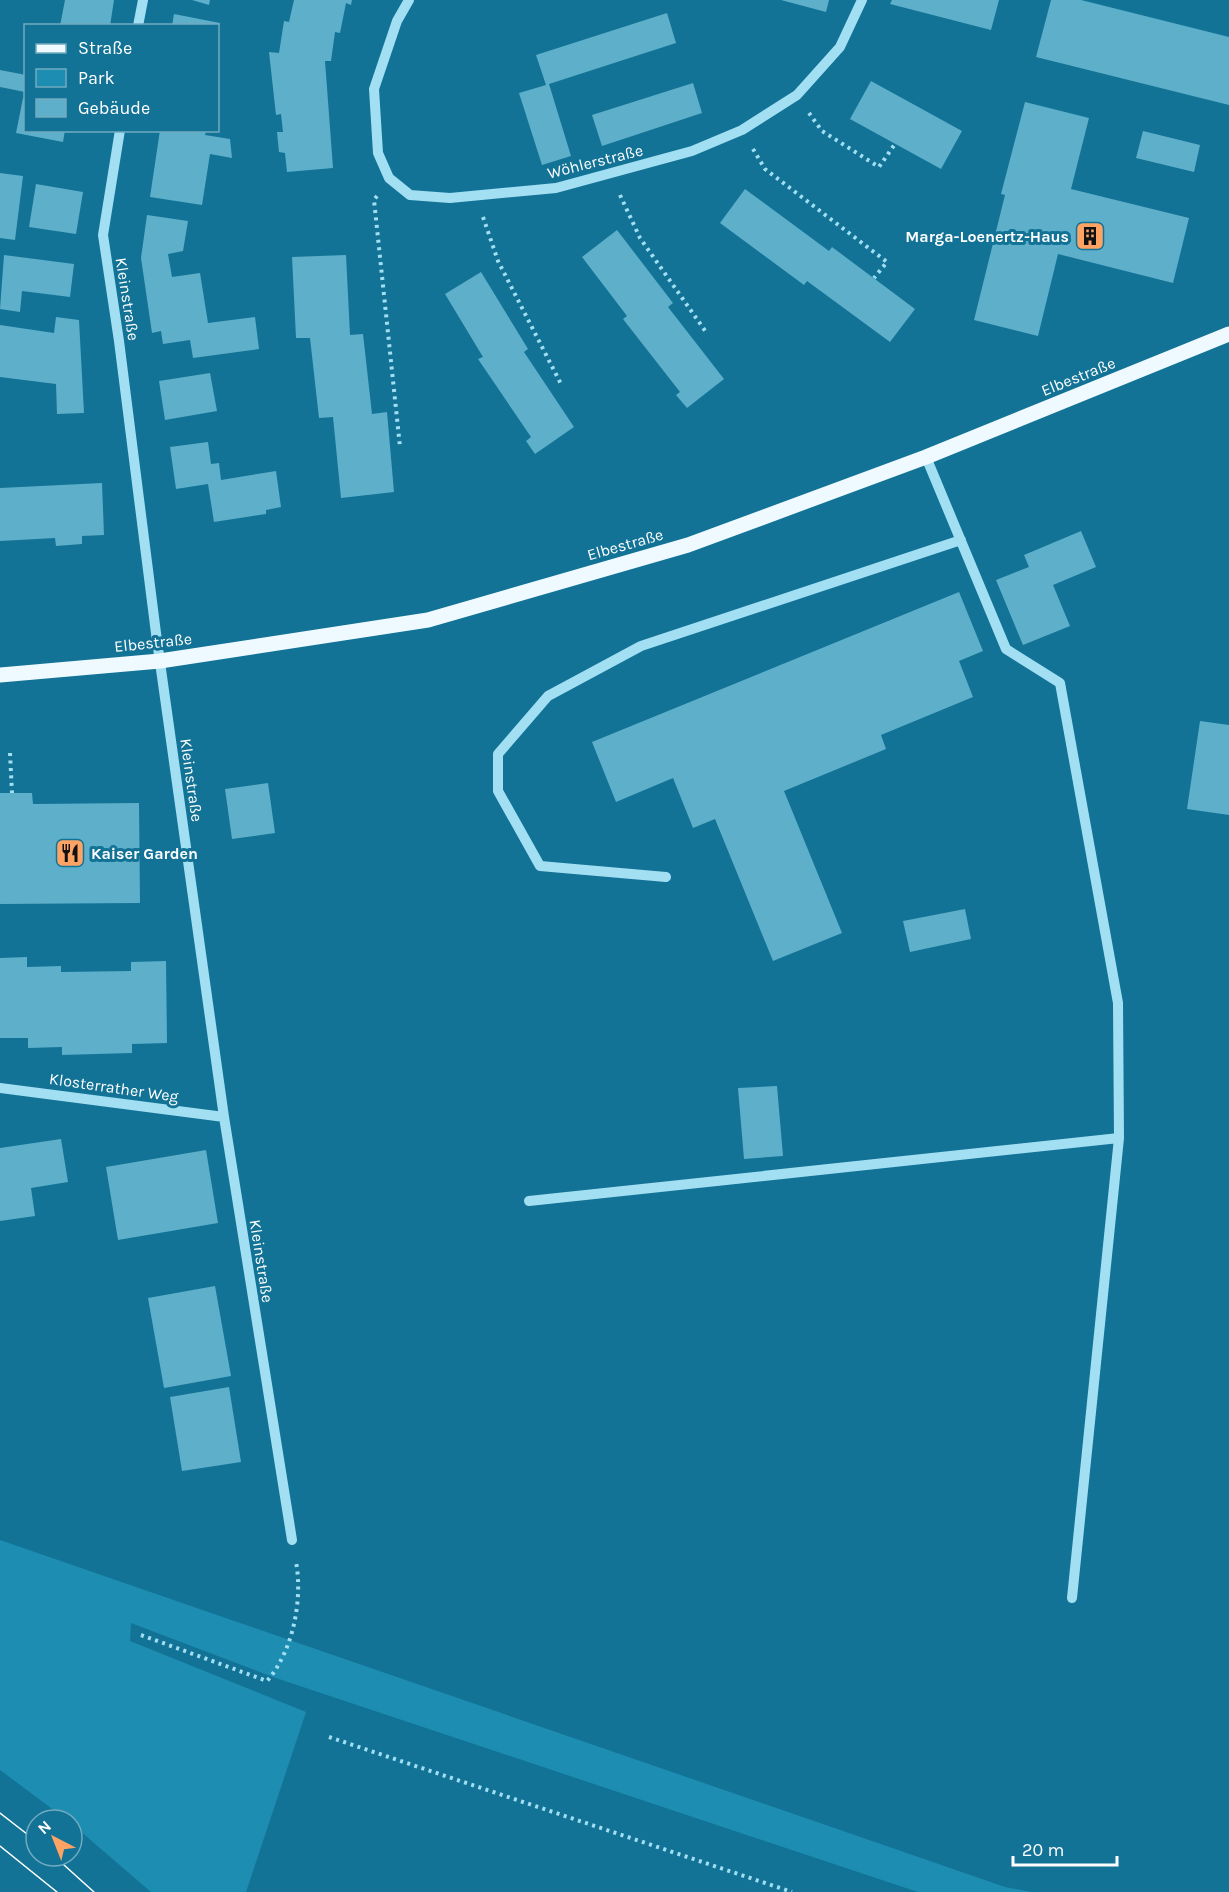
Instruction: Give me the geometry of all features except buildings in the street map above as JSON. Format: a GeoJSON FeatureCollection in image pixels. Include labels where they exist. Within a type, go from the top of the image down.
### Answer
{"type":"FeatureCollection","features":[{"type":"Feature","properties":{"kind":"main road","name":"Elbestraße"},"geometry":{"type":"LineString","coordinates":[[0,675],[160,661],[428,620],[688,545],[927,457],[1229,334]]}},
{"type":"Feature","properties":{"kind":"street"},"geometry":{"type":"LineString","coordinates":[[138,24],[143,0]]}},
{"type":"Feature","properties":{"kind":"street"},"geometry":{"type":"LineString","coordinates":[[389,178],[378,153],[374,89],[397,21],[409,0]]}},
{"type":"Feature","properties":{"kind":"street","name":"Wöhlerstraße"},"geometry":{"type":"LineString","coordinates":[[389,178],[410,195],[450,198],[476,196],[556,188],[692,151],[741,130],[797,95],[840,46],[862,0]]}},
{"type":"Feature","properties":{"kind":"street","name":"Kleinstraße"},"geometry":{"type":"LineString","coordinates":[[120,132],[103,235],[224,1117],[292,1540]]}},
{"type":"Feature","properties":{"kind":"street"},"geometry":{"type":"LineString","coordinates":[[927,457],[1006,650],[1060,683],[1118,1003],[1119,1138],[1072,1598]]}},
{"type":"Feature","properties":{"kind":"street"},"geometry":{"type":"LineString","coordinates":[[666,878],[540,866],[498,791],[498,754],[548,696],[641,646],[961,540]]}},
{"type":"Feature","properties":{"kind":"street","name":"Klosterrather Weg"},"geometry":{"type":"LineString","coordinates":[[0,1088],[224,1117]]}},
{"type":"Feature","properties":{"kind":"street"},"geometry":{"type":"LineString","coordinates":[[529,1201],[1119,1138]]}},
{"type":"Feature","properties":{"kind":"path"},"geometry":{"type":"LineString","coordinates":[[797,95],[822,131],[879,167],[895,144]]}},
{"type":"Feature","properties":{"kind":"path"},"geometry":{"type":"LineString","coordinates":[[741,130],[765,169],[887,262],[874,278]]}},
{"type":"Feature","properties":{"kind":"path"},"geometry":{"type":"LineString","coordinates":[[610,175],[640,238],[706,332]]}},
{"type":"Feature","properties":{"kind":"path"},"geometry":{"type":"LineString","coordinates":[[389,178],[375,200],[400,447]]}},
{"type":"Feature","properties":{"kind":"path"},"geometry":{"type":"LineString","coordinates":[[476,196],[498,261],[561,384]]}},
{"type":"Feature","properties":{"kind":"path"},"geometry":{"type":"LineString","coordinates":[[10,753],[12,793]]}},
{"type":"Feature","properties":{"kind":"path"},"geometry":{"type":"LineString","coordinates":[[141,1635],[267,1681],[278,1668],[296,1612],[298,1574],[292,1540]]}},
{"type":"Feature","properties":{"kind":"path"},"geometry":{"type":"LineString","coordinates":[[329,1737],[792,1892]]}},
{"type":"Feature","properties":{"kind":"green space"},"geometry":{"type":"Polygon","coordinates":[[[0,1540],[1005,1887],[1031,1892],[918,1892],[273,1677],[131,1623],[130,1641],[306,1712],[246,1892],[151,1892],[84,1834],[84,1808],[51,1808],[0,1770],[0,1540]]]}},
{"type":"Feature","properties":{"kind":"tram line"},"geometry":{"type":"LineString","coordinates":[[0,1813],[24,1832]]}},
{"type":"Feature","properties":{"kind":"tram line"},"geometry":{"type":"LineString","coordinates":[[0,1846],[57,1892]]}},
{"type":"Feature","properties":{"kind":"tram line"},"geometry":{"type":"LineString","coordinates":[[67,1868],[94,1892]]}},
{"type":"Feature","properties":{"kind":"place","name":"Marga-Loenertz-Haus"},"geometry":{"type":"Point","coordinates":[1090,236]}},
{"type":"Feature","properties":{"kind":"place","name":"Kaiser Garden"},"geometry":{"type":"Point","coordinates":[70,853]}}]}
